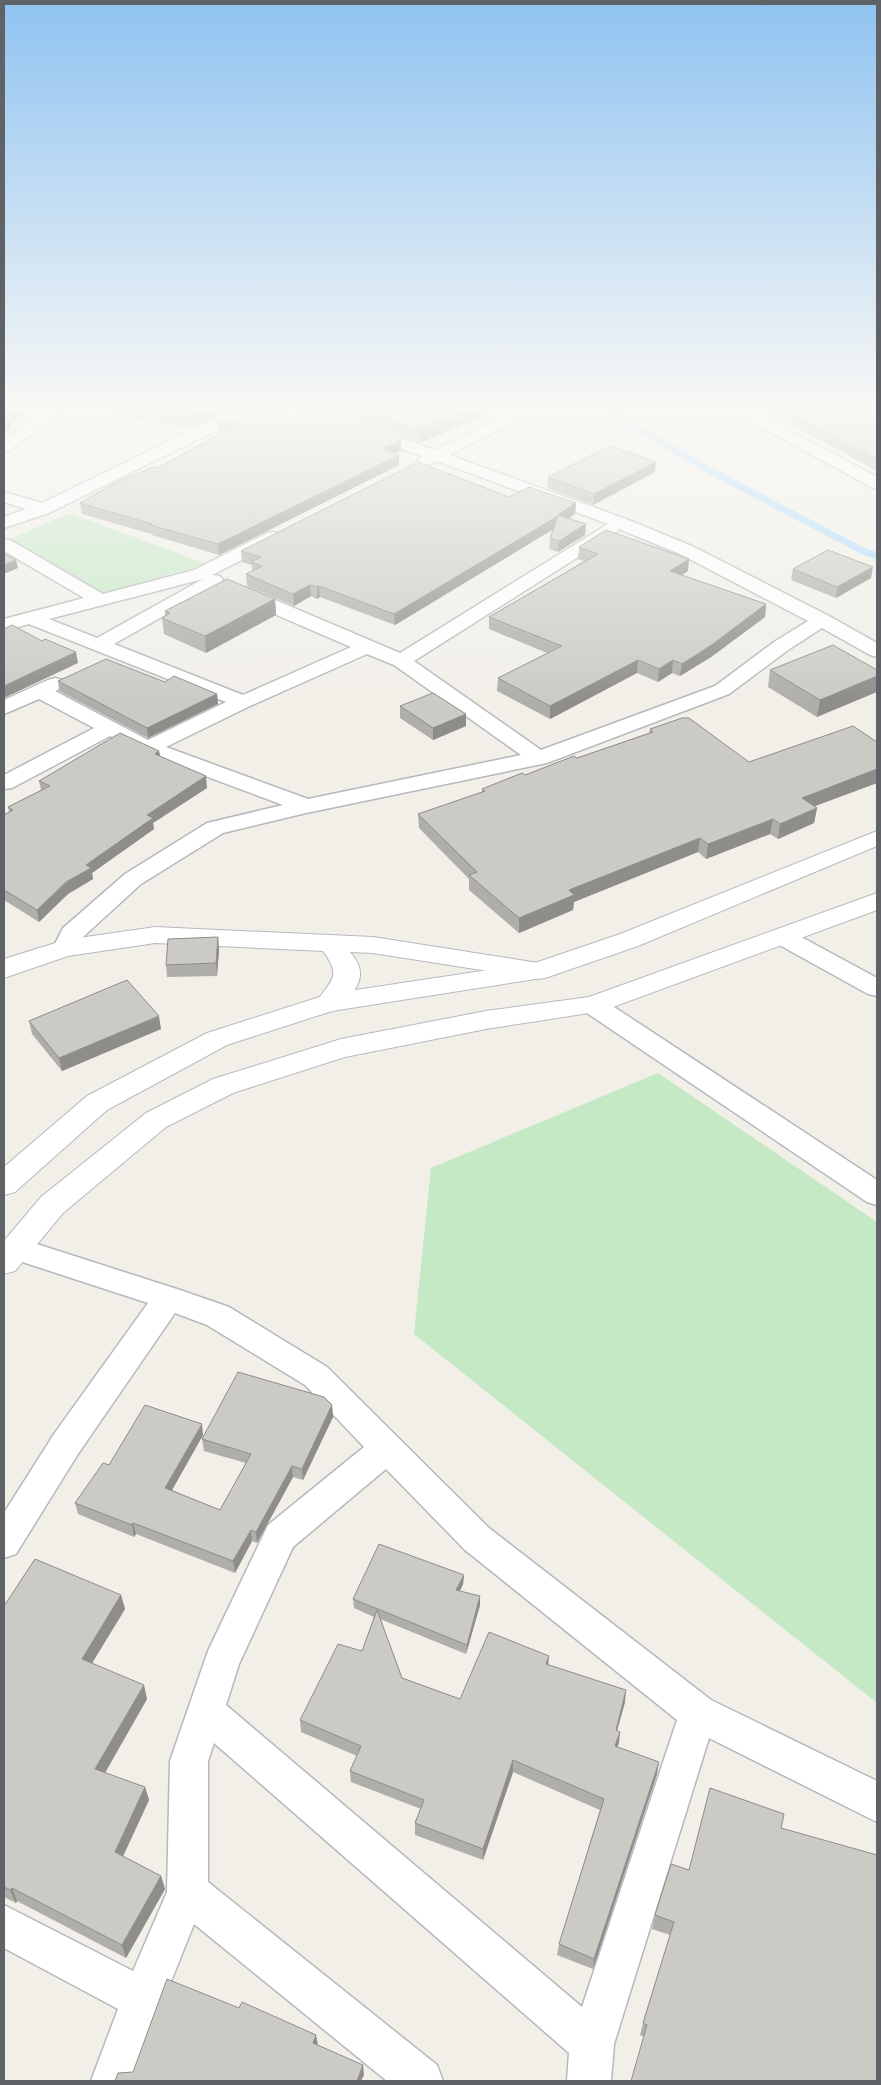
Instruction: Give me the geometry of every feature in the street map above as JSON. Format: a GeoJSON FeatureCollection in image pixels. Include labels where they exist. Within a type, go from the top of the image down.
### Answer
{"type":"FeatureCollection","features":[{"type":"Feature","properties":{"kind":"main road"},"geometry":{"type":"LineString","coordinates":[[4,1184],[96,1103],[217,1039],[329,1003],[538,971],[629,940],[877,838]]}},
{"type":"Feature","properties":{"kind":"main road"},"geometry":{"type":"LineString","coordinates":[[10,1255],[52,1205],[156,1120],[223,1086],[341,1048],[486,1020],[593,1005],[877,902]]}},
{"type":"Feature","properties":{"kind":"main road"},"geometry":{"type":"LineString","coordinates":[[7,964],[65,948],[155,935],[330,944],[373,944],[538,971]]}},
{"type":"Feature","properties":{"kind":"main road"},"geometry":{"type":"LineString","coordinates":[[329,1003],[344,987],[348,972],[340,956],[330,944]]}},
{"type":"Feature","properties":{"kind":"street"},"geometry":{"type":"LineString","coordinates":[[580,508],[686,550],[822,620],[877,651]]}},
{"type":"Feature","properties":{"kind":"street"},"geometry":{"type":"LineString","coordinates":[[4,523],[43,509]]}},
{"type":"Feature","properties":{"kind":"street"},"geometry":{"type":"LineString","coordinates":[[401,661],[620,523]]}},
{"type":"Feature","properties":{"kind":"street"},"geometry":{"type":"LineString","coordinates":[[97,646],[288,529]]}},
{"type":"Feature","properties":{"kind":"street"},"geometry":{"type":"LineString","coordinates":[[4,544],[102,601]]}},
{"type":"Feature","properties":{"kind":"street"},"geometry":{"type":"LineString","coordinates":[[4,625],[207,577],[401,661],[539,758]]}},
{"type":"Feature","properties":{"kind":"street"},"geometry":{"type":"LineString","coordinates":[[32,619],[116,654],[243,702]]}},
{"type":"Feature","properties":{"kind":"street"},"geometry":{"type":"LineString","coordinates":[[65,948],[72,933],[133,879],[215,828],[306,806],[539,758],[722,690],[781,646],[822,620]]}},
{"type":"Feature","properties":{"kind":"street"},"geometry":{"type":"LineString","coordinates":[[148,748],[243,702],[368,646]]}},
{"type":"Feature","properties":{"kind":"street"},"geometry":{"type":"LineString","coordinates":[[4,708],[116,654]]}},
{"type":"Feature","properties":{"kind":"street"},"geometry":{"type":"LineString","coordinates":[[40,692],[148,748],[306,806]]}},
{"type":"Feature","properties":{"kind":"street"},"geometry":{"type":"LineString","coordinates":[[4,796],[10,780],[110,728]]}},
{"type":"Feature","properties":{"kind":"street"},"geometry":{"type":"LineString","coordinates":[[783,936],[877,988]]}},
{"type":"Feature","properties":{"kind":"street"},"geometry":{"type":"LineString","coordinates":[[593,1005],[877,1194]]}},
{"type":"Feature","properties":{"kind":"street"},"geometry":{"type":"LineString","coordinates":[[10,1255],[169,1298],[218,1316],[316,1376],[477,1539],[698,1713],[877,1802]]}},
{"type":"Feature","properties":{"kind":"street"},"geometry":{"type":"LineString","coordinates":[[4,1543],[66,1444],[169,1298]]}},
{"type":"Feature","properties":{"kind":"street"},"geometry":{"type":"LineString","coordinates":[[113,2081],[143,1999],[186,1892],[189,1761],[221,1663],[280,1536],[388,1447]]}},
{"type":"Feature","properties":{"kind":"street"},"geometry":{"type":"LineString","coordinates":[[205,1711],[590,2063],[698,1713]]}},
{"type":"Feature","properties":{"kind":"street"},"geometry":{"type":"LineString","coordinates":[[186,1892],[421,2081]]}},
{"type":"Feature","properties":{"kind":"street"},"geometry":{"type":"LineString","coordinates":[[4,1926],[143,1999]]}},
{"type":"Feature","properties":{"kind":"green space"},"geometry":{"type":"Polygon","coordinates":[[[70,513],[206,564],[104,593],[10,539],[70,513]]]}},
{"type":"Feature","properties":{"kind":"green space"},"geometry":{"type":"Polygon","coordinates":[[[658,1073],[877,1222],[877,1703],[414,1334],[431,1168],[658,1073]]]}},
{"type":"Feature","properties":{"kind":"building"},"geometry":{"type":"Polygon","coordinates":[[[98,508],[291,508],[218,544],[150,525],[152,524],[98,508]]]}},
{"type":"Feature","properties":{"kind":"building"},"geometry":{"type":"Polygon","coordinates":[[[326,508],[568,508],[558,515],[586,524],[559,541],[550,538],[558,516],[394,614],[319,586],[310,585],[293,594],[246,574],[262,566],[251,562],[261,557],[241,551],[326,508]]]}},
{"type":"Feature","properties":{"kind":"building"},"geometry":{"type":"Polygon","coordinates":[[[606,530],[689,559],[670,571],[766,604],[713,644],[682,664],[673,660],[659,669],[638,660],[550,706],[498,678],[562,646],[489,617],[598,554],[579,547],[606,530]]]}},
{"type":"Feature","properties":{"kind":"building"},"geometry":{"type":"Polygon","coordinates":[[[828,550],[873,567],[837,587],[793,569],[828,550]]]}},
{"type":"Feature","properties":{"kind":"building"},"geometry":{"type":"Polygon","coordinates":[[[4,554],[16,560],[4,565],[4,554]]]}},
{"type":"Feature","properties":{"kind":"building"},"geometry":{"type":"Polygon","coordinates":[[[227,579],[275,599],[205,636],[162,618],[170,613],[165,611],[227,579]]]}},
{"type":"Feature","properties":{"kind":"building"},"geometry":{"type":"Polygon","coordinates":[[[12,625],[42,641],[45,639],[76,652],[4,686],[4,629],[12,625]]]}},
{"type":"Feature","properties":{"kind":"building"},"geometry":{"type":"Polygon","coordinates":[[[833,645],[877,670],[877,676],[820,700],[770,670],[833,645]]]}},
{"type":"Feature","properties":{"kind":"building"},"geometry":{"type":"Polygon","coordinates":[[[106,659],[165,682],[174,676],[217,694],[147,728],[58,681],[106,659]]]}},
{"type":"Feature","properties":{"kind":"building"},"geometry":{"type":"Polygon","coordinates":[[[433,693],[466,714],[433,728],[400,706],[433,693]]]}},
{"type":"Feature","properties":{"kind":"building"},"geometry":{"type":"Polygon","coordinates":[[[682,718],[689,718],[749,762],[853,726],[877,742],[877,769],[802,798],[817,808],[780,824],[773,819],[708,844],[700,838],[569,890],[574,895],[519,918],[469,875],[477,872],[418,814],[485,791],[482,789],[522,773],[525,775],[574,756],[577,758],[653,732],[650,729],[682,718]]]}},
{"type":"Feature","properties":{"kind":"building"},"geometry":{"type":"Polygon","coordinates":[[[120,733],[159,751],[155,754],[206,776],[147,815],[153,818],[86,865],[91,868],[66,882],[37,910],[4,890],[4,815],[13,810],[8,807],[50,786],[39,781],[120,733]]]}},
{"type":"Feature","properties":{"kind":"building"},"geometry":{"type":"Polygon","coordinates":[[[218,937],[216,963],[166,965],[168,939],[218,937]]]}},
{"type":"Feature","properties":{"kind":"building"},"geometry":{"type":"Polygon","coordinates":[[[127,980],[159,1016],[59,1058],[29,1021],[127,980]]]}},
{"type":"Feature","properties":{"kind":"building"},"geometry":{"type":"Polygon","coordinates":[[[238,1372],[324,1397],[332,1405],[302,1469],[292,1466],[256,1532],[251,1530],[233,1561],[75,1503],[103,1463],[109,1465],[145,1405],[202,1424],[165,1488],[220,1510],[251,1454],[202,1439],[238,1372]]]}},
{"type":"Feature","properties":{"kind":"building"},"geometry":{"type":"Polygon","coordinates":[[[379,1544],[464,1575],[456,1590],[480,1596],[467,1645],[353,1599],[379,1544]]]}},
{"type":"Feature","properties":{"kind":"building"},"geometry":{"type":"Polygon","coordinates":[[[35,1559],[121,1595],[82,1659],[144,1685],[95,1769],[145,1787],[115,1852],[161,1876],[122,1945],[12,1888],[10,1890],[4,1887],[4,1606],[35,1559]]]}},
{"type":"Feature","properties":{"kind":"building"},"geometry":{"type":"Polygon","coordinates":[[[377,1610],[402,1678],[460,1699],[489,1632],[549,1656],[546,1664],[626,1690],[616,1730],[620,1732],[615,1746],[659,1762],[594,1959],[559,1944],[604,1799],[513,1760],[483,1849],[415,1823],[424,1800],[350,1771],[361,1746],[300,1720],[338,1644],[362,1651],[377,1610]]]}},
{"type":"Feature","properties":{"kind":"building"},"geometry":{"type":"Polygon","coordinates":[[[710,1788],[784,1814],[781,1828],[877,1855],[877,2081],[631,2081],[647,2025],[643,2023],[674,1922],[655,1915],[671,1864],[689,1870],[710,1788]]]}},
{"type":"Feature","properties":{"kind":"building"},"geometry":{"type":"Polygon","coordinates":[[[167,1979],[239,2008],[242,2002],[316,2035],[313,2043],[363,2065],[357,2081],[115,2081],[118,2073],[133,2072],[167,1979]]]}},
{"type":"Feature","properties":{"kind":"waterway"},"geometry":{"type":"LineString","coordinates":[[782,508],[863,551],[877,556]]}}]}
